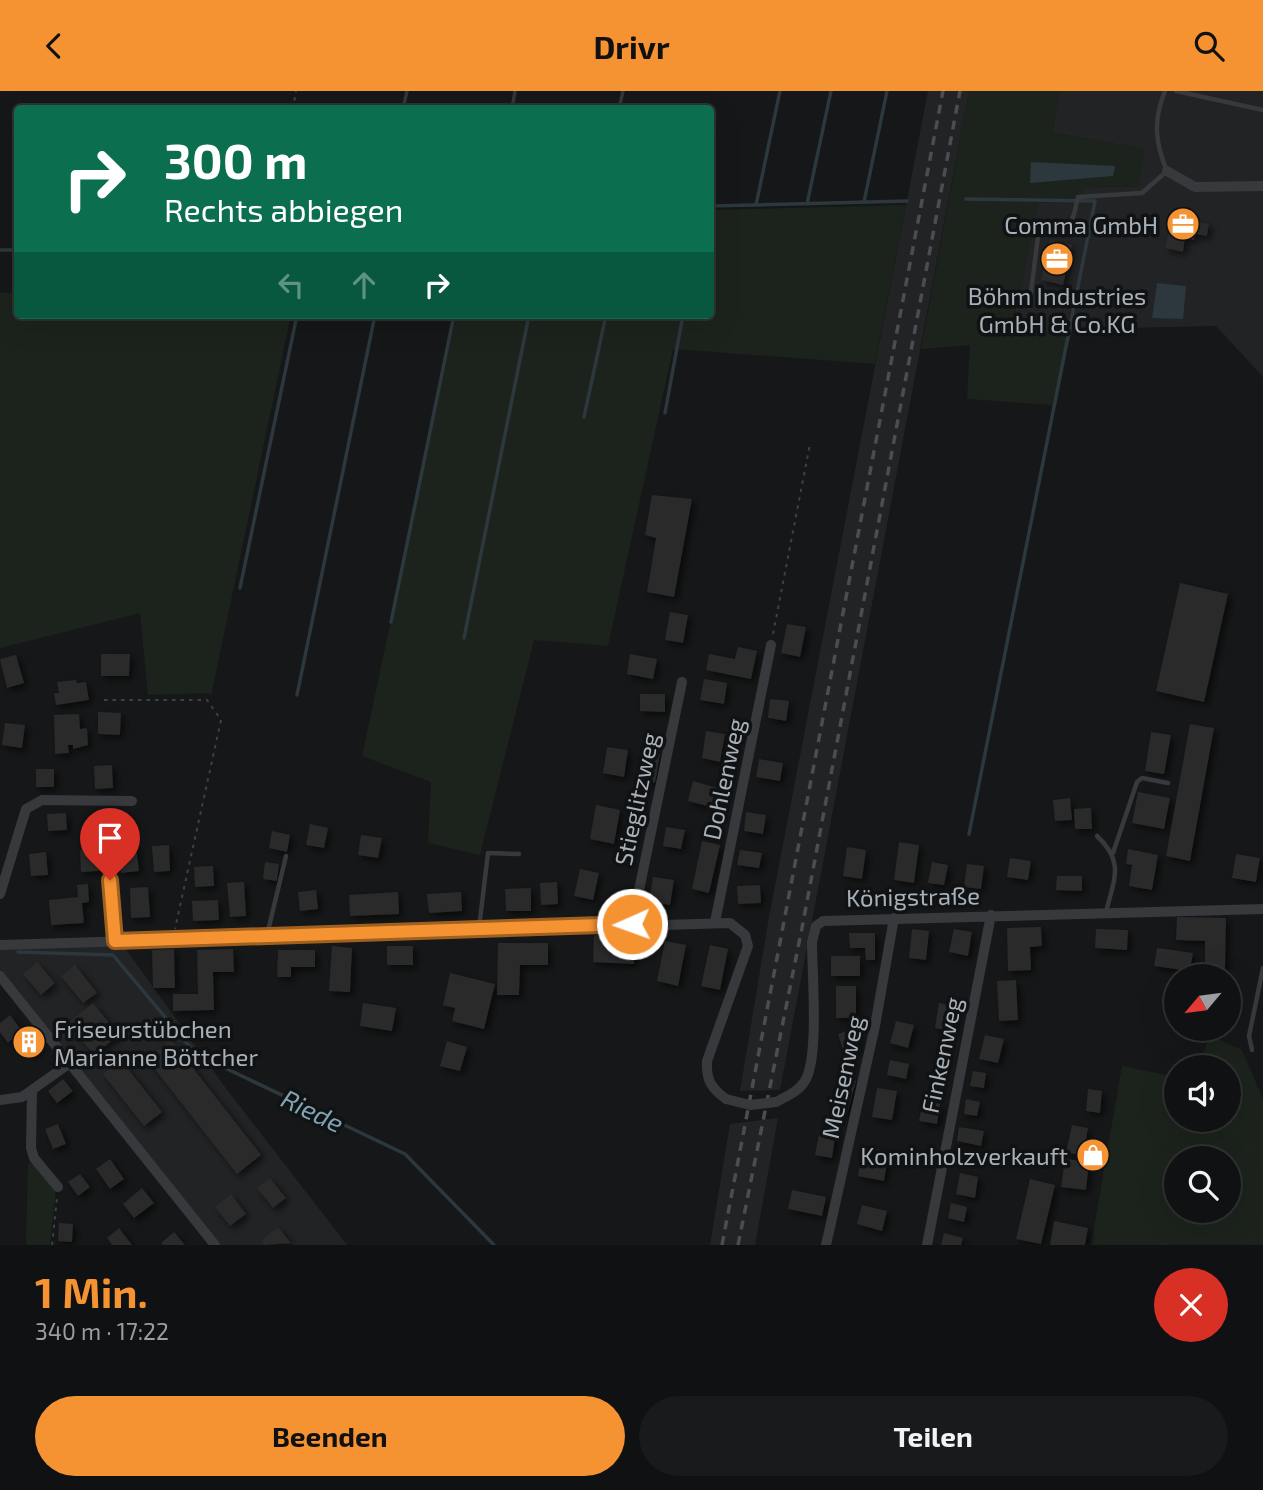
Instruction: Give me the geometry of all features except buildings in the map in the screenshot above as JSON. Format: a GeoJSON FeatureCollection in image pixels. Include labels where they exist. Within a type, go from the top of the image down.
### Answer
{"type":"FeatureCollection","features":[{"type":"Feature","properties":{"kind":"street"},"geometry":{"type":"LineString","coordinates":[[1167,171],[1195,187],[1263,185]]}},
{"type":"Feature","properties":{"kind":"street","name":"Dohlenweg"},"geometry":{"type":"LineString","coordinates":[[715,922],[771,645]]}},
{"type":"Feature","properties":{"kind":"street","name":"Stieglitzweg"},"geometry":{"type":"LineString","coordinates":[[632,924],[682,682]]}},
{"type":"Feature","properties":{"kind":"street"},"geometry":{"type":"LineString","coordinates":[[0,894],[26,809],[42,800],[132,801]]}},
{"type":"Feature","properties":{"kind":"street","name":"Königstraße"},"geometry":{"type":"LineString","coordinates":[[0,945],[715,922],[739,928],[748,946],[707,1061],[706,1076],[713,1090],[726,1098],[750,1105],[776,1102],[794,1093],[806,1080],[811,1061],[812,942],[817,926],[831,919],[1263,909]]}},
{"type":"Feature","properties":{"kind":"street","name":"Finkenweg"},"geometry":{"type":"LineString","coordinates":[[927,1245],[991,915]]}},
{"type":"Feature","properties":{"kind":"street","name":"Meisenweg"},"geometry":{"type":"LineString","coordinates":[[826,1245],[875,1026],[894,918]]}},
{"type":"Feature","properties":{"kind":"street"},"geometry":{"type":"LineString","coordinates":[[0,977],[215,1245]]}},
{"type":"Feature","properties":{"kind":"street"},"geometry":{"type":"LineString","coordinates":[[0,1100],[22,1097],[70,1063]]}},
{"type":"Feature","properties":{"kind":"street"},"geometry":{"type":"LineString","coordinates":[[32,1091],[31,1149],[34,1158],[58,1187]]}},
{"type":"Feature","properties":{"kind":"lane"},"geometry":{"type":"LineString","coordinates":[[1029,307],[1038,237],[1044,229],[1067,228],[1072,223],[1078,197],[1142,193],[1167,171],[1156,143],[1155,129],[1164,91]]}},
{"type":"Feature","properties":{"kind":"lane"},"geometry":{"type":"LineString","coordinates":[[1176,91],[1263,110]]}},
{"type":"Feature","properties":{"kind":"lane"},"geometry":{"type":"LineString","coordinates":[[1113,853],[1137,782],[1142,778],[1168,783]]}},
{"type":"Feature","properties":{"kind":"lane"},"geometry":{"type":"LineString","coordinates":[[1097,837],[1113,853],[1116,864],[1106,913]]}},
{"type":"Feature","properties":{"kind":"lane"},"geometry":{"type":"LineString","coordinates":[[479,929],[488,853],[519,853]]}},
{"type":"Feature","properties":{"kind":"lane"},"geometry":{"type":"LineString","coordinates":[[266,936],[286,856]]}},
{"type":"Feature","properties":{"kind":"lane"},"geometry":{"type":"LineString","coordinates":[[110,880],[115,941]]}},
{"type":"Feature","properties":{"kind":"lane"},"geometry":{"type":"LineString","coordinates":[[1252,1050],[1249,1036],[1263,968]]}},
{"type":"Feature","properties":{"kind":"path"},"geometry":{"type":"LineString","coordinates":[[771,645],[810,445]]}},
{"type":"Feature","properties":{"kind":"path"},"geometry":{"type":"LineString","coordinates":[[104,700],[207,699],[221,720],[172,939]]}},
{"type":"Feature","properties":{"kind":"path"},"geometry":{"type":"LineString","coordinates":[[52,1245],[58,1187]]}},
{"type":"Feature","properties":{"kind":"shaded area"},"geometry":{"type":"Polygon","coordinates":[[[928,91],[969,91],[780,1090],[740,1091],[769,917],[928,91]]]}},
{"type":"Feature","properties":{"kind":"shaded area"},"geometry":{"type":"Polygon","coordinates":[[[969,91],[1060,91],[1052,133],[1144,149],[1139,187],[1085,186],[1077,199],[1038,203],[1012,327],[1071,335],[1052,405],[967,399],[970,345],[921,349],[969,91]]]}},
{"type":"Feature","properties":{"kind":"shaded area"},"geometry":{"type":"Polygon","coordinates":[[[1060,91],[1263,91],[1263,377],[1216,326],[1073,329],[1071,335],[1012,328],[1038,203],[1077,199],[1085,186],[1138,187],[1144,149],[1052,133],[1060,91]]]}},
{"type":"Feature","properties":{"kind":"shaded area"},"geometry":{"type":"Polygon","coordinates":[[[1031,162],[1115,166],[1113,176],[1030,183],[1031,162]]]}},
{"type":"Feature","properties":{"kind":"shaded area"},"geometry":{"type":"Polygon","coordinates":[[[906,205],[875,364],[673,349],[608,646],[534,640],[480,855],[428,843],[431,782],[362,756],[455,319],[714,319],[714,210],[906,205]]]}},
{"type":"Feature","properties":{"kind":"shaded area"},"geometry":{"type":"Polygon","coordinates":[[[1157,283],[1186,286],[1183,319],[1152,318],[1157,283]]]}},
{"type":"Feature","properties":{"kind":"shaded area"},"geometry":{"type":"Polygon","coordinates":[[[0,293],[14,293],[14,319],[290,319],[211,696],[209,693],[148,695],[140,613],[0,648],[0,293]]]}},
{"type":"Feature","properties":{"kind":"shaded area"},"geometry":{"type":"Polygon","coordinates":[[[120,941],[225,1087],[347,1245],[215,1245],[0,976],[0,945],[120,941]]]}},
{"type":"Feature","properties":{"kind":"shaded area"},"geometry":{"type":"Polygon","coordinates":[[[1207,1041],[1222,1041],[1242,1050],[1263,1099],[1263,1245],[1091,1245],[1122,1066],[1164,1075],[1164,1132],[1241,1132],[1241,1055],[1203,1055],[1207,1041]]]}},
{"type":"Feature","properties":{"kind":"shaded area"},"geometry":{"type":"Polygon","coordinates":[[[778,1118],[755,1245],[710,1245],[730,1124],[778,1118]]]}},
{"type":"Feature","properties":{"kind":"shaded area"},"geometry":{"type":"Polygon","coordinates":[[[28,1163],[38,1165],[56,1188],[50,1245],[26,1245],[28,1163]]]}},
{"type":"Feature","properties":{"kind":"waterway"},"geometry":{"type":"LineString","coordinates":[[404,105],[407,91]]}},
{"type":"Feature","properties":{"kind":"waterway"},"geometry":{"type":"LineString","coordinates":[[513,105],[515,91]]}},
{"type":"Feature","properties":{"kind":"waterway"},"geometry":{"type":"LineString","coordinates":[[620,105],[623,91]]}},
{"type":"Feature","properties":{"kind":"waterway"},"geometry":{"type":"LineString","coordinates":[[756,205],[780,91]]}},
{"type":"Feature","properties":{"kind":"waterway"},"geometry":{"type":"LineString","coordinates":[[807,204],[831,91]]}},
{"type":"Feature","properties":{"kind":"waterway"},"geometry":{"type":"LineString","coordinates":[[864,202],[887,91]]}},
{"type":"Feature","properties":{"kind":"waterway"},"geometry":{"type":"LineString","coordinates":[[966,199],[1095,201],[969,834]]}},
{"type":"Feature","properties":{"kind":"waterway"},"geometry":{"type":"LineString","coordinates":[[714,206],[907,201]]}},
{"type":"Feature","properties":{"kind":"waterway"},"geometry":{"type":"LineString","coordinates":[[0,250],[14,250]]}},
{"type":"Feature","properties":{"kind":"waterway"},"geometry":{"type":"LineString","coordinates":[[240,588],[296,319]]}},
{"type":"Feature","properties":{"kind":"waterway"},"geometry":{"type":"LineString","coordinates":[[297,695],[374,319]]}},
{"type":"Feature","properties":{"kind":"waterway"},"geometry":{"type":"LineString","coordinates":[[391,622],[453,319]]}},
{"type":"Feature","properties":{"kind":"waterway"},"geometry":{"type":"LineString","coordinates":[[464,638],[528,319]]}},
{"type":"Feature","properties":{"kind":"waterway"},"geometry":{"type":"LineString","coordinates":[[584,417],[605,319]]}},
{"type":"Feature","properties":{"kind":"waterway"},"geometry":{"type":"LineString","coordinates":[[665,413],[682,319]]}},
{"type":"Feature","properties":{"kind":"waterway","name":"Riede"},"geometry":{"type":"LineString","coordinates":[[18,952],[113,955],[196,1054],[405,1154],[494,1245]]}},
{"type":"Feature","properties":{"kind":"railway"},"geometry":{"type":"LineString","coordinates":[[722,1245],[943,91]]}},
{"type":"Feature","properties":{"kind":"railway"},"geometry":{"type":"LineString","coordinates":[[738,1245],[802,928],[960,91]]}},
{"type":"Feature","properties":{"kind":"place","name":"Comma GmbH"},"geometry":{"type":"Point","coordinates":[1183,224]}},
{"type":"Feature","properties":{"kind":"place","name":"Böhm Industries GmbH & Co.KG"},"geometry":{"type":"Point","coordinates":[1057,259]}},
{"type":"Feature","properties":{"kind":"place","name":"Friseurstübchen Marianne Böttcher"},"geometry":{"type":"Point","coordinates":[29,1042]}},
{"type":"Feature","properties":{"kind":"place","name":"Kominholzverkauft"},"geometry":{"type":"Point","coordinates":[1093,1155]}},
{"type":"Feature","properties":{"kind":"route"},"geometry":{"type":"LineString","coordinates":[[110,880],[115,941],[632,924]]}}]}
